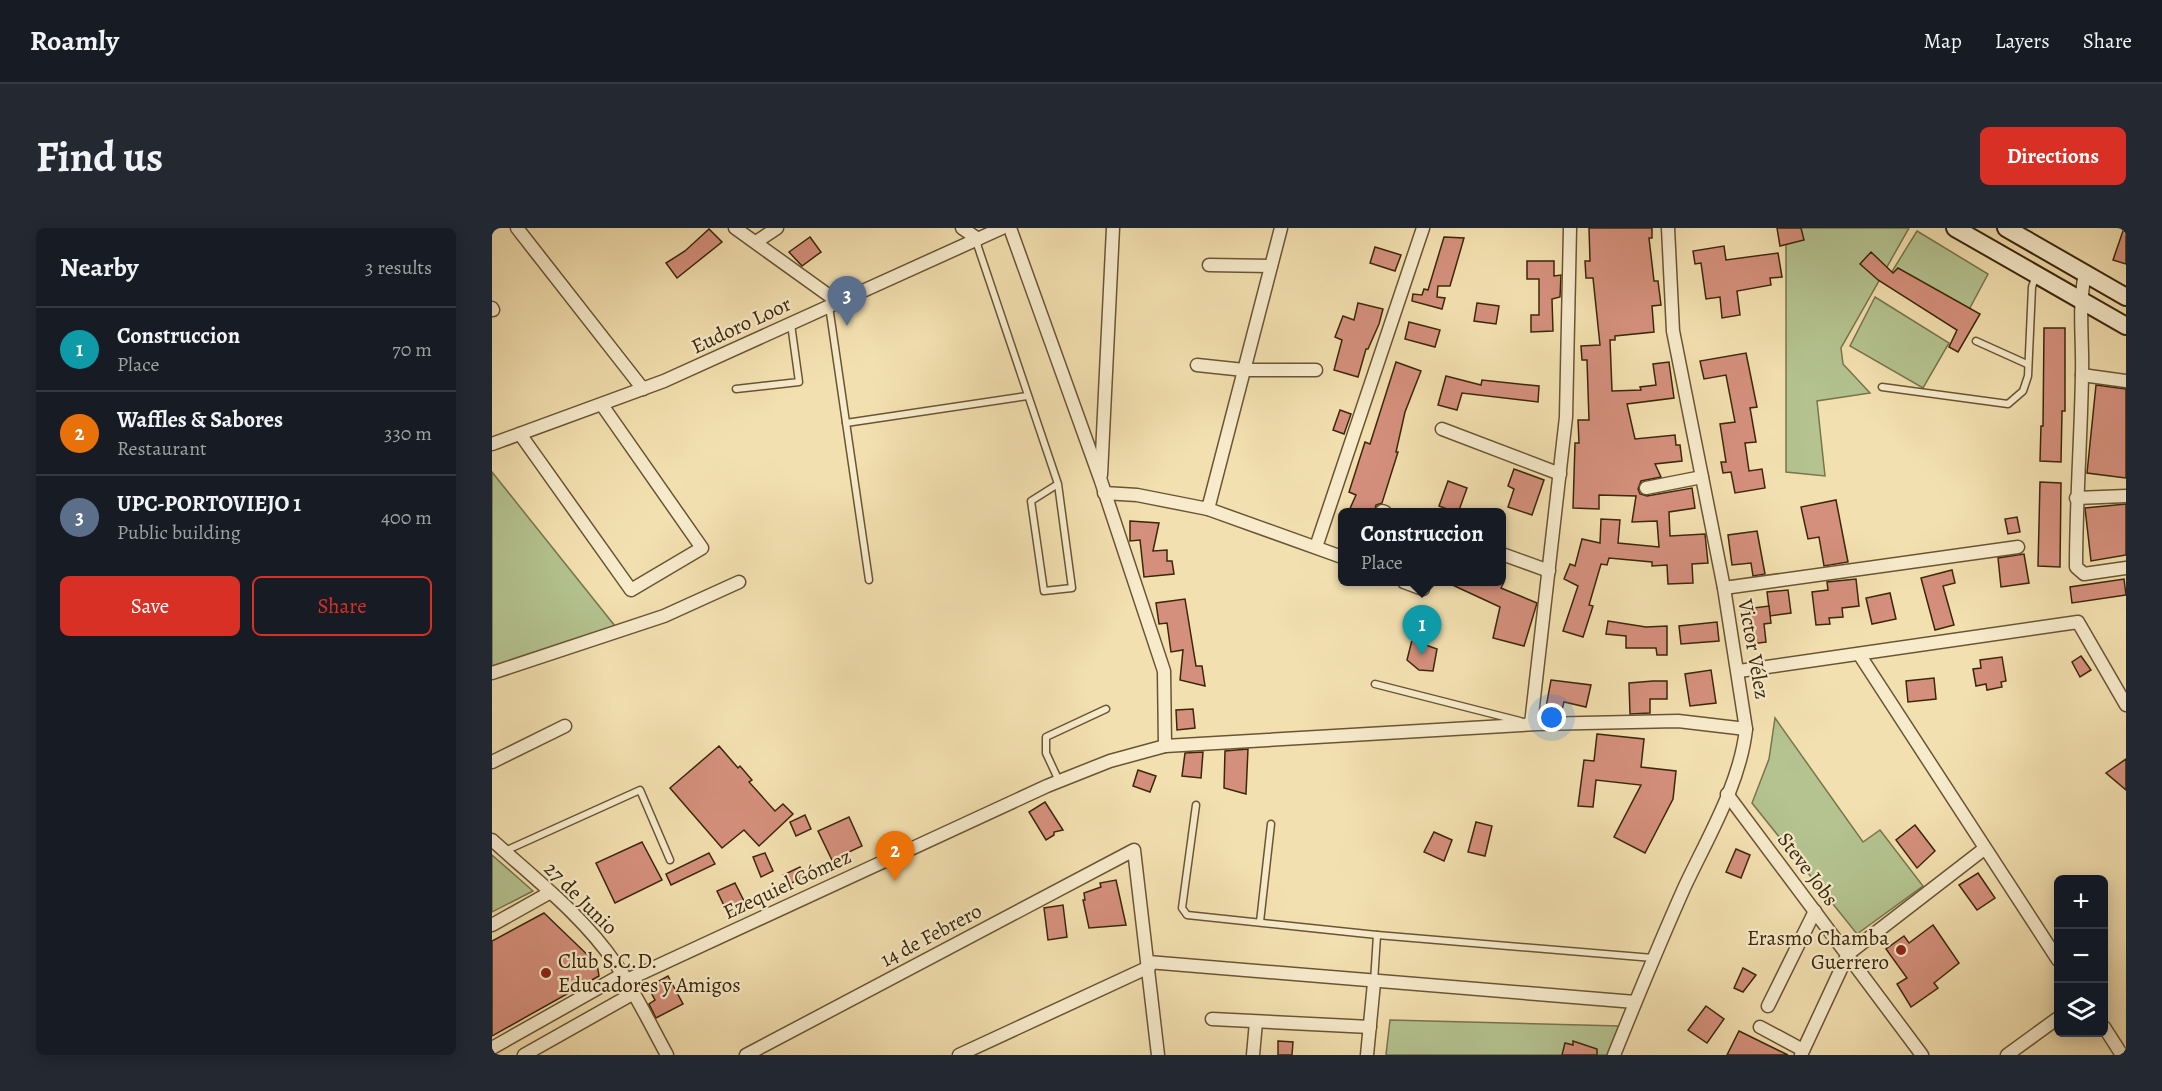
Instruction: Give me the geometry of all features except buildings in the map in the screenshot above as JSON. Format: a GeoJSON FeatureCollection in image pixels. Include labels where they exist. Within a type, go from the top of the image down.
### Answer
{"type":"FeatureCollection","features":[{"type":"Feature","properties":{"kind":"main road"},"geometry":{"type":"LineString","coordinates":[[1955,228],[2126,326]]}},
{"type":"Feature","properties":{"kind":"main road"},"geometry":{"type":"LineString","coordinates":[[2006,228],[2126,297]]}},
{"type":"Feature","properties":{"kind":"street"},"geometry":{"type":"LineString","coordinates":[[517,228],[643,389]]}},
{"type":"Feature","properties":{"kind":"street"},"geometry":{"type":"LineString","coordinates":[[735,228],[756,242],[833,304]]}},
{"type":"Feature","properties":{"kind":"street"},"geometry":{"type":"LineString","coordinates":[[756,242],[777,228]]}},
{"type":"Feature","properties":{"kind":"street"},"geometry":{"type":"LineString","coordinates":[[962,228],[977,240]]}},
{"type":"Feature","properties":{"kind":"street","name":"Eudoro Loor"},"geometry":{"type":"LineString","coordinates":[[492,444],[643,389],[1002,228]]}},
{"type":"Feature","properties":{"kind":"street"},"geometry":{"type":"LineString","coordinates":[[1010,228],[1102,487],[1164,671],[1165,746]]}},
{"type":"Feature","properties":{"kind":"street"},"geometry":{"type":"LineString","coordinates":[[1102,487],[1113,228]]}},
{"type":"Feature","properties":{"kind":"street"},"geometry":{"type":"LineString","coordinates":[[1209,507],[1281,228]]}},
{"type":"Feature","properties":{"kind":"street"},"geometry":{"type":"LineString","coordinates":[[1317,547],[1423,228]]}},
{"type":"Feature","properties":{"kind":"street"},"geometry":{"type":"LineString","coordinates":[[1531,724],[1566,417],[1570,228]]}},
{"type":"Feature","properties":{"kind":"street","name":"Victor Vélez"},"geometry":{"type":"LineString","coordinates":[[1614,1055],[1653,958],[1727,794],[1742,752],[1746,729],[1739,671],[1724,588],[1672,332],[1668,228]]}},
{"type":"Feature","properties":{"kind":"street"},"geometry":{"type":"LineString","coordinates":[[1209,265],[1271,266]]}},
{"type":"Feature","properties":{"kind":"street"},"geometry":{"type":"LineString","coordinates":[[2085,274],[2086,303],[2076,498],[2077,570],[2084,574],[2126,568]]}},
{"type":"Feature","properties":{"kind":"street"},"geometry":{"type":"LineString","coordinates":[[1197,365],[1244,370],[1316,370]]}},
{"type":"Feature","properties":{"kind":"street"},"geometry":{"type":"LineString","coordinates":[[2082,375],[2126,381]]}},
{"type":"Feature","properties":{"kind":"street"},"geometry":{"type":"LineString","coordinates":[[520,434],[631,590],[702,548],[602,405]]}},
{"type":"Feature","properties":{"kind":"street"},"geometry":{"type":"LineString","coordinates":[[1442,429],[1560,474]]}},
{"type":"Feature","properties":{"kind":"street"},"geometry":{"type":"LineString","coordinates":[[1646,488],[1702,477]]}},
{"type":"Feature","properties":{"kind":"street"},"geometry":{"type":"LineString","coordinates":[[1102,487],[1209,507],[1338,555]]}},
{"type":"Feature","properties":{"kind":"street"},"geometry":{"type":"LineString","coordinates":[[2076,498],[2126,496]]}},
{"type":"Feature","properties":{"kind":"street"},"geometry":{"type":"LineString","coordinates":[[1724,588],[2018,547]]}},
{"type":"Feature","properties":{"kind":"street"},"geometry":{"type":"LineString","coordinates":[[1506,555],[1549,571]]}},
{"type":"Feature","properties":{"kind":"street"},"geometry":{"type":"LineString","coordinates":[[492,674],[664,616],[739,582]]}},
{"type":"Feature","properties":{"kind":"street"},"geometry":{"type":"LineString","coordinates":[[1415,586],[1423,589]]}},
{"type":"Feature","properties":{"kind":"street"},"geometry":{"type":"LineString","coordinates":[[1739,671],[2078,622],[2126,705]]}},
{"type":"Feature","properties":{"kind":"street"},"geometry":{"type":"LineString","coordinates":[[1859,654],[2054,954]]}},
{"type":"Feature","properties":{"kind":"street","name":"Ezequiel Gómez"},"geometry":{"type":"LineString","coordinates":[[492,1048],[625,977],[1059,781],[1110,760],[1165,746],[1531,724],[1678,721],[1746,729]]}},
{"type":"Feature","properties":{"kind":"street"},"geometry":{"type":"LineString","coordinates":[[492,762],[565,726]]}},
{"type":"Feature","properties":{"kind":"street","name":"Steve Jobs"},"geometry":{"type":"LineString","coordinates":[[1727,794],[1922,1055]]}},
{"type":"Feature","properties":{"kind":"street","name":"27 de Junio"},"geometry":{"type":"LineString","coordinates":[[492,840],[590,932],[625,977],[667,1055]]}},
{"type":"Feature","properties":{"kind":"street"},"geometry":{"type":"LineString","coordinates":[[1760,1027],[1802,1053],[1848,954],[1984,849]]}},
{"type":"Feature","properties":{"kind":"street","name":"14 de Febrero"},"geometry":{"type":"LineString","coordinates":[[746,1055],[1134,850],[1149,965]]}},
{"type":"Feature","properties":{"kind":"street"},"geometry":{"type":"LineString","coordinates":[[492,925],[549,892]]}},
{"type":"Feature","properties":{"kind":"street"},"geometry":{"type":"LineString","coordinates":[[1768,1006],[1815,911]]}},
{"type":"Feature","properties":{"kind":"street"},"geometry":{"type":"LineString","coordinates":[[1149,965],[1158,1055]]}},
{"type":"Feature","properties":{"kind":"street"},"geometry":{"type":"LineString","coordinates":[[959,1055],[1149,965],[1635,1002]]}},
{"type":"Feature","properties":{"kind":"street"},"geometry":{"type":"LineString","coordinates":[[1367,1055],[1374,983]]}},
{"type":"Feature","properties":{"kind":"street"},"geometry":{"type":"LineString","coordinates":[[524,1055],[634,993]]}},
{"type":"Feature","properties":{"kind":"street"},"geometry":{"type":"LineString","coordinates":[[1212,1019],[1370,1027]]}},
{"type":"Feature","properties":{"kind":"street"},"geometry":{"type":"LineString","coordinates":[[2007,1055],[2054,1021]]}},
{"type":"Feature","properties":{"kind":"street"},"geometry":{"type":"LineString","coordinates":[[1253,1055],[1256,1022]]}},
{"type":"Feature","properties":{"kind":"street"},"geometry":{"type":"LineString","coordinates":[[2108,1034],[2122,1055]]}},
{"type":"Feature","properties":{"kind":"lane"},"geometry":{"type":"LineString","coordinates":[[977,240],[1058,484],[1072,588],[1044,591],[1031,501],[1058,484]]}},
{"type":"Feature","properties":{"kind":"lane"},"geometry":{"type":"LineString","coordinates":[[1881,387],[2008,404],[2023,391],[2028,376],[2032,287],[2036,274]]}},
{"type":"Feature","properties":{"kind":"lane"},"geometry":{"type":"LineString","coordinates":[[833,304],[846,423],[869,580]]}},
{"type":"Feature","properties":{"kind":"lane"},"geometry":{"type":"LineString","coordinates":[[736,389],[799,382],[791,324]]}},
{"type":"Feature","properties":{"kind":"lane"},"geometry":{"type":"LineString","coordinates":[[1976,341],[2027,364]]}},
{"type":"Feature","properties":{"kind":"lane"},"geometry":{"type":"LineString","coordinates":[[846,423],[1027,396]]}},
{"type":"Feature","properties":{"kind":"lane"},"geometry":{"type":"LineString","coordinates":[[1376,684],[1531,724]]}},
{"type":"Feature","properties":{"kind":"lane"},"geometry":{"type":"LineString","coordinates":[[1059,781],[1044,746],[1046,737],[1106,709]]}},
{"type":"Feature","properties":{"kind":"lane"},"geometry":{"type":"LineString","coordinates":[[504,851],[640,790],[670,860]]}},
{"type":"Feature","properties":{"kind":"lane"},"geometry":{"type":"LineString","coordinates":[[1196,805],[1182,908],[1186,915],[1377,935],[1653,958]]}},
{"type":"Feature","properties":{"kind":"lane"},"geometry":{"type":"LineString","coordinates":[[1260,922],[1271,824]]}},
{"type":"Feature","properties":{"kind":"lane"},"geometry":{"type":"LineString","coordinates":[[1374,983],[1377,935]]}},
{"type":"Feature","properties":{"kind":"green space"},"geometry":{"type":"Polygon","coordinates":[[[1786,228],[1909,228],[1841,348],[1843,364],[1870,393],[1817,401],[1825,476],[1786,472],[1786,228]]]}},
{"type":"Feature","properties":{"kind":"green space"},"geometry":{"type":"Polygon","coordinates":[[[1917,231],[1988,274],[1964,319],[1888,278],[1917,231]]]}},
{"type":"Feature","properties":{"kind":"green space"},"geometry":{"type":"Polygon","coordinates":[[[1875,297],[1949,343],[1923,388],[1850,346],[1875,297]]]}},
{"type":"Feature","properties":{"kind":"green space"},"geometry":{"type":"Polygon","coordinates":[[[492,472],[615,626],[492,667],[492,472]]]}},
{"type":"Feature","properties":{"kind":"green space"},"geometry":{"type":"Polygon","coordinates":[[[1775,718],[1863,842],[1880,830],[1923,886],[1857,934],[1752,803],[1769,759],[1775,718]]]}},
{"type":"Feature","properties":{"kind":"green space"},"geometry":{"type":"Polygon","coordinates":[[[492,855],[533,891],[492,912],[492,855]]]}},
{"type":"Feature","properties":{"kind":"green space"},"geometry":{"type":"Polygon","coordinates":[[[1390,1020],[1619,1026],[1607,1055],[1386,1055],[1390,1020]]]}},
{"type":"Feature","properties":{"kind":"place","name":"UPC-PORTOVIEJO 1"},"geometry":{"type":"Point","coordinates":[847,326]}},
{"type":"Feature","properties":{"kind":"place","name":"Construccion"},"geometry":{"type":"Point","coordinates":[1422,655]}},
{"type":"Feature","properties":{"kind":"place","name":"Waffles & Sabores"},"geometry":{"type":"Point","coordinates":[895,881]}},
{"type":"Feature","properties":{"kind":"place","name":"Erasmo Chamba Guerrero"},"geometry":{"type":"Point","coordinates":[1901,950]}},
{"type":"Feature","properties":{"kind":"place","name":"Club S.C.D. Educadores y Amigos"},"geometry":{"type":"Point","coordinates":[546,973]}}]}
